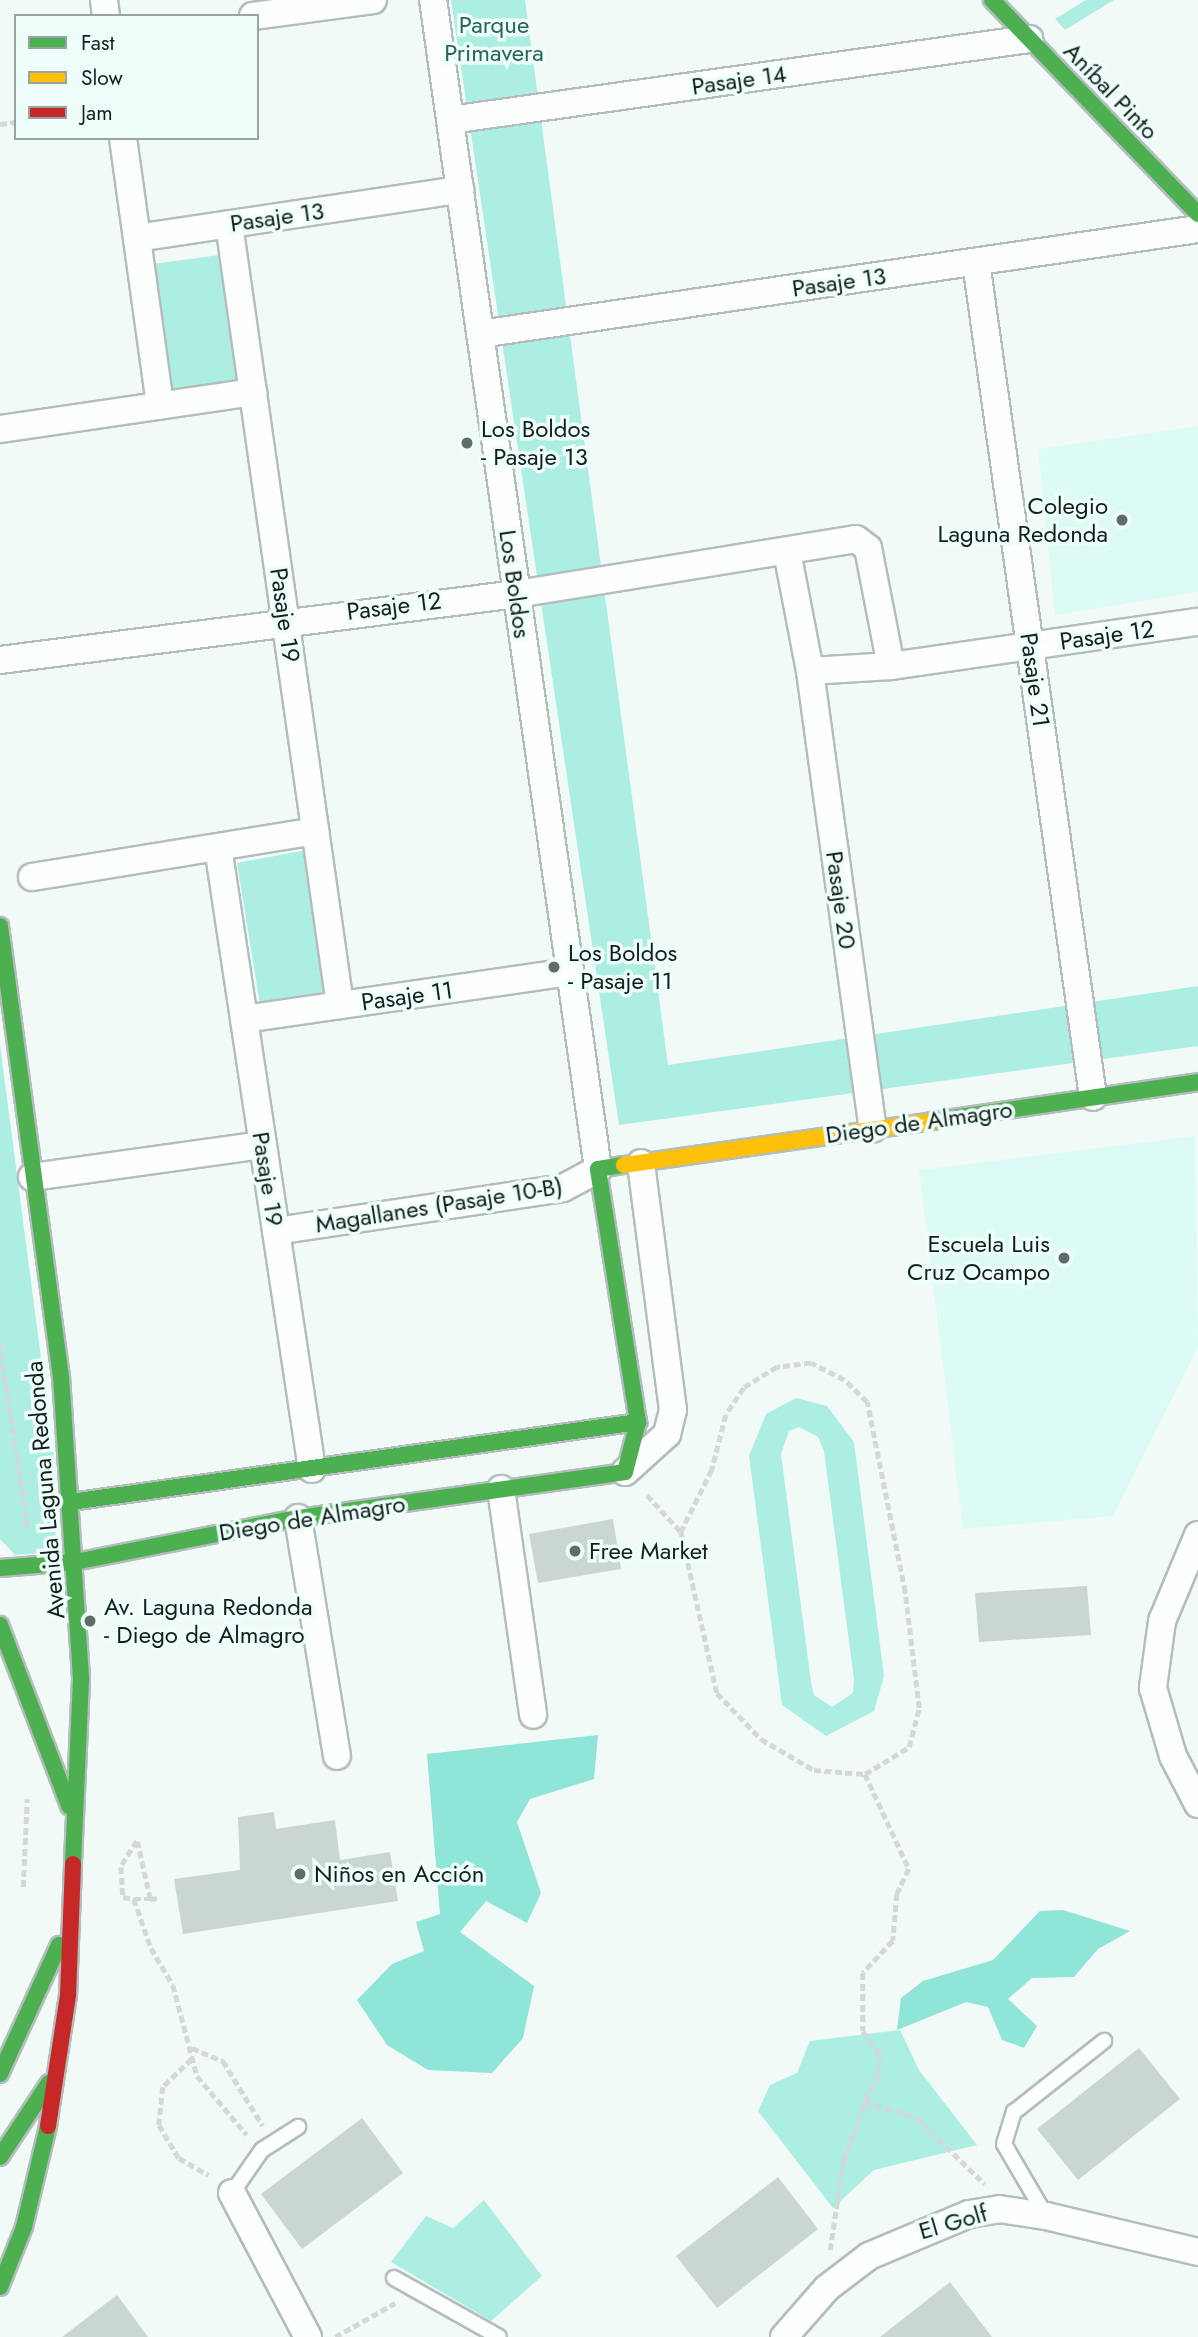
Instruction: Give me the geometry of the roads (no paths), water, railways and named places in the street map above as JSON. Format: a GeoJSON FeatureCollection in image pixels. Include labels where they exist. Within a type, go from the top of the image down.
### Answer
{"type":"FeatureCollection","features":[{"type":"Feature","properties":{"kind":"street"},"geometry":{"type":"LineString","coordinates":[[259,15],[373,0]]}},
{"type":"Feature","properties":{"kind":"street","name":"Los Boldos"},"geometry":{"type":"LineString","coordinates":[[433,0],[598,1169]]}},
{"type":"Feature","properties":{"kind":"street","name":"Aníbal Pinto"},"geometry":{"type":"LineString","coordinates":[[992,0],[1198,214]]}},
{"type":"Feature","properties":{"kind":"street","name":"Pasaje 14"},"geometry":{"type":"LineString","coordinates":[[450,120],[1029,39]]}},
{"type":"Feature","properties":{"kind":"street"},"geometry":{"type":"LineString","coordinates":[[123,140],[160,405]]}},
{"type":"Feature","properties":{"kind":"street","name":"Pasaje 13"},"geometry":{"type":"LineString","coordinates":[[137,238],[460,190]]}},
{"type":"Feature","properties":{"kind":"street","name":"Pasaje 19"},"geometry":{"type":"LineString","coordinates":[[229,224],[340,1005]]}},
{"type":"Feature","properties":{"kind":"street","name":"Pasaje 13"},"geometry":{"type":"LineString","coordinates":[[480,334],[1198,229]]}},
{"type":"Feature","properties":{"kind":"street","name":"Pasaje 21"},"geometry":{"type":"LineString","coordinates":[[976,262],[1093,1097]]}},
{"type":"Feature","properties":{"kind":"street"},"geometry":{"type":"LineString","coordinates":[[0,429],[253,392]]}},
{"type":"Feature","properties":{"kind":"street","name":"Pasaje 12"},"geometry":{"type":"LineString","coordinates":[[0,660],[285,621],[517,594],[856,540],[868,548],[891,666]]}},
{"type":"Feature","properties":{"kind":"street"},"geometry":{"type":"LineString","coordinates":[[788,551],[810,671]]}},
{"type":"Feature","properties":{"kind":"street","name":"Pasaje 12"},"geometry":{"type":"LineString","coordinates":[[810,671],[891,666],[1198,622]]}},
{"type":"Feature","properties":{"kind":"street","name":"Pasaje 20"},"geometry":{"type":"LineString","coordinates":[[810,671],[873,1129]]}},
{"type":"Feature","properties":{"kind":"street"},"geometry":{"type":"LineString","coordinates":[[32,877],[315,831]]}},
{"type":"Feature","properties":{"kind":"street","name":"Pasaje 19"},"geometry":{"type":"LineString","coordinates":[[218,847],[313,1469]]}},
{"type":"Feature","properties":{"kind":"street","name":"Avenida Laguna Redonda"},"geometry":{"type":"LineString","coordinates":[[0,926],[71,1502],[81,1689],[61,2052],[46,2142],[0,2287]]}},
{"type":"Feature","properties":{"kind":"street","name":"Pasaje 11"},"geometry":{"type":"LineString","coordinates":[[244,1019],[570,972]]}},
{"type":"Feature","properties":{"kind":"street"},"geometry":{"type":"LineString","coordinates":[[0,1016],[12,1031]]}},
{"type":"Feature","properties":{"kind":"street","name":"Diego de Almagro"},"geometry":{"type":"LineString","coordinates":[[598,1169],[1198,1082]]}},
{"type":"Feature","properties":{"kind":"street"},"geometry":{"type":"LineString","coordinates":[[32,1177],[263,1146]]}},
{"type":"Feature","properties":{"kind":"street"},"geometry":{"type":"LineString","coordinates":[[625,1472],[667,1434],[673,1410],[641,1163]]}},
{"type":"Feature","properties":{"kind":"street"},"geometry":{"type":"LineString","coordinates":[[598,1169],[638,1422],[625,1472]]}},
{"type":"Feature","properties":{"kind":"street","name":"Magallanes (Pasaje 10-B)"},"geometry":{"type":"LineString","coordinates":[[276,1231],[563,1188],[598,1169]]}},
{"type":"Feature","properties":{"kind":"street","name":"Diego de Almagro"},"geometry":{"type":"LineString","coordinates":[[71,1502],[638,1422]]}},
{"type":"Feature","properties":{"kind":"street","name":"Diego de Almagro"},"geometry":{"type":"LineString","coordinates":[[0,1568],[75,1562],[298,1518],[625,1472]]}},
{"type":"Feature","properties":{"kind":"street"},"geometry":{"type":"LineString","coordinates":[[501,1489],[533,1715]]}},
{"type":"Feature","properties":{"kind":"street"},"geometry":{"type":"LineString","coordinates":[[298,1518],[337,1756]]}},
{"type":"Feature","properties":{"kind":"street"},"geometry":{"type":"LineString","coordinates":[[1198,1535],[1190,1576],[1155,1651],[1153,1688],[1173,1756],[1198,1804]]}},
{"type":"Feature","properties":{"kind":"street"},"geometry":{"type":"LineString","coordinates":[[0,1625],[56,1764],[75,1831]]}},
{"type":"Feature","properties":{"kind":"street"},"geometry":{"type":"LineString","coordinates":[[0,2074],[43,1989],[70,1906]]}},
{"type":"Feature","properties":{"kind":"street","name":"Avenida Laguna Redonda"},"geometry":{"type":"LineString","coordinates":[[0,2157],[40,2101],[61,2052]]}},
{"type":"Feature","properties":{"kind":"street"},"geometry":{"type":"LineString","coordinates":[[234,2190],[308,2337]]}},
{"type":"Feature","properties":{"kind":"street","name":"El Golf"},"geometry":{"type":"LineString","coordinates":[[784,2337],[827,2288],[899,2239],[999,2209],[1046,2216],[1198,2252]]}},
{"type":"Feature","properties":{"kind":"lane"},"geometry":{"type":"LineString","coordinates":[[1046,2216],[1004,2144],[1014,2112],[1104,2041]]}},
{"type":"Feature","properties":{"kind":"lane"},"geometry":{"type":"LineString","coordinates":[[234,2190],[269,2148],[298,2127]]}},
{"type":"Feature","properties":{"kind":"lane"},"geometry":{"type":"LineString","coordinates":[[394,2278],[425,2300],[499,2337]]}},
{"type":"Feature","properties":{"kind":"place","name":"Los Boldos - Pasaje 13"},"geometry":{"type":"Point","coordinates":[467,443]}},
{"type":"Feature","properties":{"kind":"place","name":"Colegio Laguna Redonda"},"geometry":{"type":"Point","coordinates":[1122,520]}},
{"type":"Feature","properties":{"kind":"place","name":"Los Boldos - Pasaje 11"},"geometry":{"type":"Point","coordinates":[554,967]}},
{"type":"Feature","properties":{"kind":"place","name":"Escuela Luis Cruz Ocampo"},"geometry":{"type":"Point","coordinates":[1064,1258]}},
{"type":"Feature","properties":{"kind":"place","name":"Free Market"},"geometry":{"type":"Point","coordinates":[575,1551]}},
{"type":"Feature","properties":{"kind":"place","name":"Av. Laguna Redonda - Diego de Almagro"},"geometry":{"type":"Point","coordinates":[90,1621]}},
{"type":"Feature","properties":{"kind":"place","name":"Niños en Acción"},"geometry":{"type":"Point","coordinates":[300,1874]}},
{"type":"Feature","properties":{"kind":"park label","name":"Parque Primavera"},"geometry":{"type":"Point","coordinates":[494,39]}}]}
